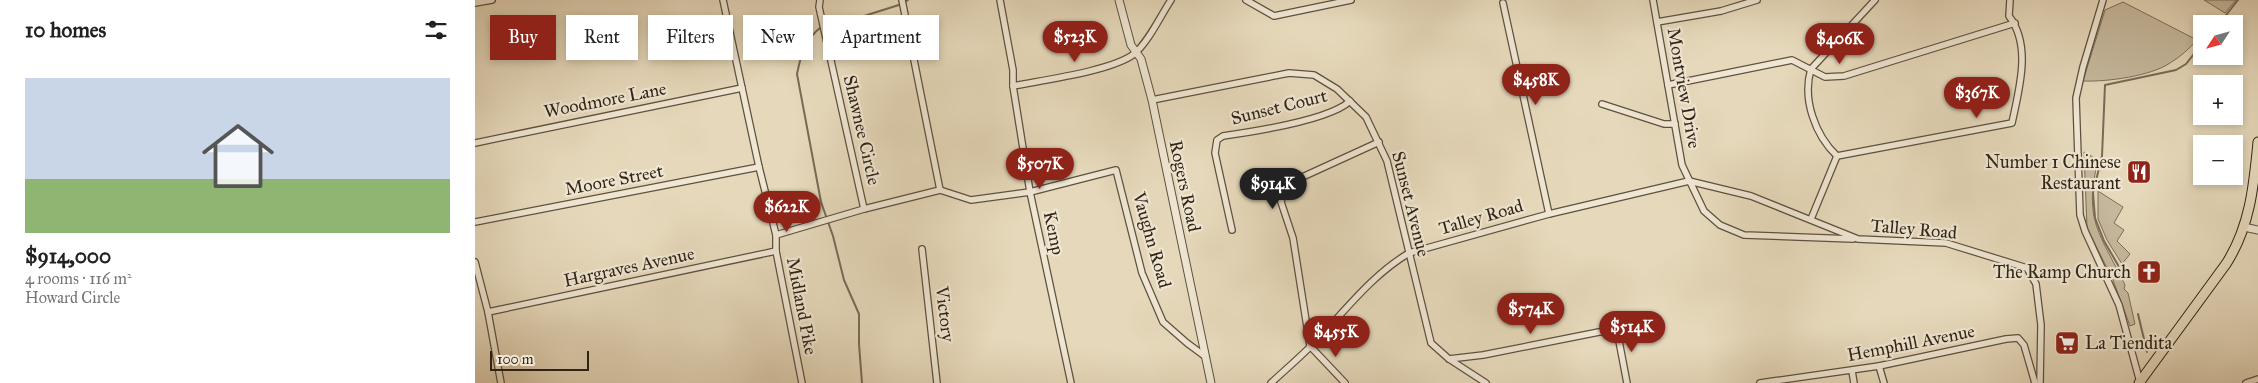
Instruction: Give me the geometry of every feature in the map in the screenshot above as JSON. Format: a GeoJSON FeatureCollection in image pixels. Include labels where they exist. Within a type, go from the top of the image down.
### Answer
{"type":"FeatureCollection","features":[{"type":"Feature","properties":{"kind":"main road"},"geometry":{"type":"LineString","coordinates":[[2140,382],[2237,246],[2252,198],[2258,142]]}},
{"type":"Feature","properties":{"kind":"street"},"geometry":{"type":"LineString","coordinates":[[475,3],[492,0]]}},
{"type":"Feature","properties":{"kind":"street","name":"Midland Pike"},"geometry":{"type":"LineString","coordinates":[[723,0],[741,88],[776,234],[776,252],[802,383]]}},
{"type":"Feature","properties":{"kind":"street","name":"Shawnee Circle"},"geometry":{"type":"LineString","coordinates":[[820,0],[819,7],[864,209]]}},
{"type":"Feature","properties":{"kind":"street"},"geometry":{"type":"LineString","coordinates":[[902,0],[940,190]]}},
{"type":"Feature","properties":{"kind":"street","name":"Kemp"},"geometry":{"type":"LineString","coordinates":[[999,0],[1013,70],[1013,86],[1030,192],[1071,383]]}},
{"type":"Feature","properties":{"kind":"street","name":"Rogers Road"},"geometry":{"type":"LineString","coordinates":[[1119,0],[1125,30],[1131,45],[1141,59],[1152,100],[1211,383]]}},
{"type":"Feature","properties":{"kind":"street"},"geometry":{"type":"LineString","coordinates":[[1013,86],[1106,67],[1124,60],[1136,53],[1171,0]]}},
{"type":"Feature","properties":{"kind":"street"},"geometry":{"type":"LineString","coordinates":[[1246,0],[1274,16],[1351,0]]}},
{"type":"Feature","properties":{"kind":"street","name":"Montview Drive"},"geometry":{"type":"LineString","coordinates":[[1653,0],[1683,165],[1689,181]]}},
{"type":"Feature","properties":{"kind":"street"},"geometry":{"type":"LineString","coordinates":[[1657,22],[1721,10],[1757,0]]}},
{"type":"Feature","properties":{"kind":"street"},"geometry":{"type":"LineString","coordinates":[[1837,156],[1827,146],[1811,115],[1808,80],[1811,69],[1875,0]]}},
{"type":"Feature","properties":{"kind":"street"},"geometry":{"type":"LineString","coordinates":[[1837,156],[2012,123],[2020,87],[2022,54],[2015,23],[2009,16],[2011,0]]}},
{"type":"Feature","properties":{"kind":"street"},"geometry":{"type":"LineString","coordinates":[[2103,0],[2076,98],[2080,215],[2085,231],[2119,305],[2140,382]]}},
{"type":"Feature","properties":{"kind":"street"},"geometry":{"type":"LineString","coordinates":[[1503,3],[1549,214]]}},
{"type":"Feature","properties":{"kind":"street"},"geometry":{"type":"LineString","coordinates":[[1668,85],[1792,60],[1825,76],[1844,76],[2015,23]]}},
{"type":"Feature","properties":{"kind":"street","name":"Sunset Avenue"},"geometry":{"type":"LineString","coordinates":[[1152,100],[1289,72],[1314,75],[1337,89],[1365,117],[1379,142],[1395,190],[1431,343],[1449,359],[1486,383]]}},
{"type":"Feature","properties":{"kind":"street","name":"Woodmore Lane"},"geometry":{"type":"LineString","coordinates":[[475,143],[741,88]]}},
{"type":"Feature","properties":{"kind":"street","name":"Sunset Court"},"geometry":{"type":"LineString","coordinates":[[1232,230],[1215,153],[1217,140],[1223,136],[1302,121],[1337,109],[1350,102]]}},
{"type":"Feature","properties":{"kind":"street"},"geometry":{"type":"LineString","coordinates":[[1602,104],[1665,124],[1675,124]]}},
{"type":"Feature","properties":{"kind":"street"},"geometry":{"type":"LineString","coordinates":[[1345,383],[1310,346],[1293,238],[1281,202],[1285,188],[1298,178],[1379,142]]}},
{"type":"Feature","properties":{"kind":"street"},"geometry":{"type":"LineString","coordinates":[[1811,219],[1837,156]]}},
{"type":"Feature","properties":{"kind":"street","name":"Moore Street"},"geometry":{"type":"LineString","coordinates":[[475,222],[759,167]]}},
{"type":"Feature","properties":{"kind":"street","name":"Vaughn Road"},"geometry":{"type":"LineString","coordinates":[[1030,192],[1116,170],[1142,273],[1163,322],[1206,357]]}},
{"type":"Feature","properties":{"kind":"street","name":"Talley Road"},"geometry":{"type":"LineString","coordinates":[[1689,181],[1704,212],[1721,225],[1744,235],[1946,243],[2027,268],[2036,284],[2039,308],[2040,383]]}},
{"type":"Feature","properties":{"kind":"street","name":"Talley Road"},"geometry":{"type":"LineString","coordinates":[[1271,383],[1389,265],[1409,253],[1549,214],[1689,181],[1751,196],[1858,239]]}},
{"type":"Feature","properties":{"kind":"street"},"geometry":{"type":"LineString","coordinates":[[776,234],[940,190],[971,200],[1030,192]]}},
{"type":"Feature","properties":{"kind":"street"},"geometry":{"type":"LineString","coordinates":[[2244,227],[2258,230]]}},
{"type":"Feature","properties":{"kind":"street","name":"Victory"},"geometry":{"type":"LineString","coordinates":[[922,249],[937,383]]}},
{"type":"Feature","properties":{"kind":"street","name":"Hargraves Avenue"},"geometry":{"type":"LineString","coordinates":[[488,312],[776,252]]}},
{"type":"Feature","properties":{"kind":"street"},"geometry":{"type":"LineString","coordinates":[[475,262],[488,312],[501,383]]}},
{"type":"Feature","properties":{"kind":"street"},"geometry":{"type":"LineString","coordinates":[[1449,359],[1483,355],[1599,332],[1614,332],[1619,341],[1627,383]]}},
{"type":"Feature","properties":{"kind":"street","name":"Hemphill Avenue"},"geometry":{"type":"LineString","coordinates":[[1760,383],[1851,371],[2019,338],[2023,344],[2035,383]]}},
{"type":"Feature","properties":{"kind":"street"},"geometry":{"type":"LineString","coordinates":[[1879,366],[1885,383]]}},
{"type":"Feature","properties":{"kind":"street"},"geometry":{"type":"LineString","coordinates":[[1851,371],[1854,383]]}},
{"type":"Feature","properties":{"kind":"street"},"geometry":{"type":"LineString","coordinates":[[2246,383],[2258,379]]}},
{"type":"Feature","properties":{"kind":"shaded area"},"geometry":{"type":"Polygon","coordinates":[[[2204,0],[2236,0],[2225,13],[2204,0]]]}},
{"type":"Feature","properties":{"kind":"shaded area"},"geometry":{"type":"Polygon","coordinates":[[[2123,2],[2193,38],[2193,44],[2174,61],[2162,68],[2140,75],[2116,79],[2083,81],[2105,10],[2123,2]]]}},
{"type":"Feature","properties":{"kind":"shaded area"},"geometry":{"type":"Polygon","coordinates":[[[2084,152],[2098,160],[2092,198],[2093,213],[2102,239],[2125,285],[2124,289],[2128,293],[2135,324],[2130,326],[2113,280],[2087,228],[2084,152]]]}},
{"type":"Feature","properties":{"kind":"shaded area"},"geometry":{"type":"Polygon","coordinates":[[[2098,191],[2123,207],[2114,223],[2124,230],[2117,241],[2130,254],[2122,264],[2107,240],[2098,219],[2098,191]]]}},
{"type":"Feature","properties":{"kind":"waterway"},"geometry":{"type":"LineString","coordinates":[[867,15],[902,4],[908,0]]}},
{"type":"Feature","properties":{"kind":"waterway"},"geometry":{"type":"LineString","coordinates":[[2226,15],[2238,0]]}},
{"type":"Feature","properties":{"kind":"waterway"},"geometry":{"type":"LineString","coordinates":[[821,27],[811,37],[805,48],[797,74],[821,202],[833,236],[844,280],[859,314],[862,383]]}},
{"type":"Feature","properties":{"kind":"waterway"},"geometry":{"type":"LineString","coordinates":[[2125,277],[2104,241],[2095,218],[2093,193],[2102,156],[2105,85],[2176,70],[2186,64],[2193,55]]}},
{"type":"Feature","properties":{"kind":"waterway"},"geometry":{"type":"LineString","coordinates":[[2138,314],[2147,352]]}},
{"type":"Feature","properties":{"kind":"place","name":"Number 1 Chinese Restaurant"},"geometry":{"type":"Point","coordinates":[2139,172]}},
{"type":"Feature","properties":{"kind":"place","name":"The Ramp Church"},"geometry":{"type":"Point","coordinates":[2149,272]}},
{"type":"Feature","properties":{"kind":"place","name":"La Tiendita"},"geometry":{"type":"Point","coordinates":[2067,343]}}]}
